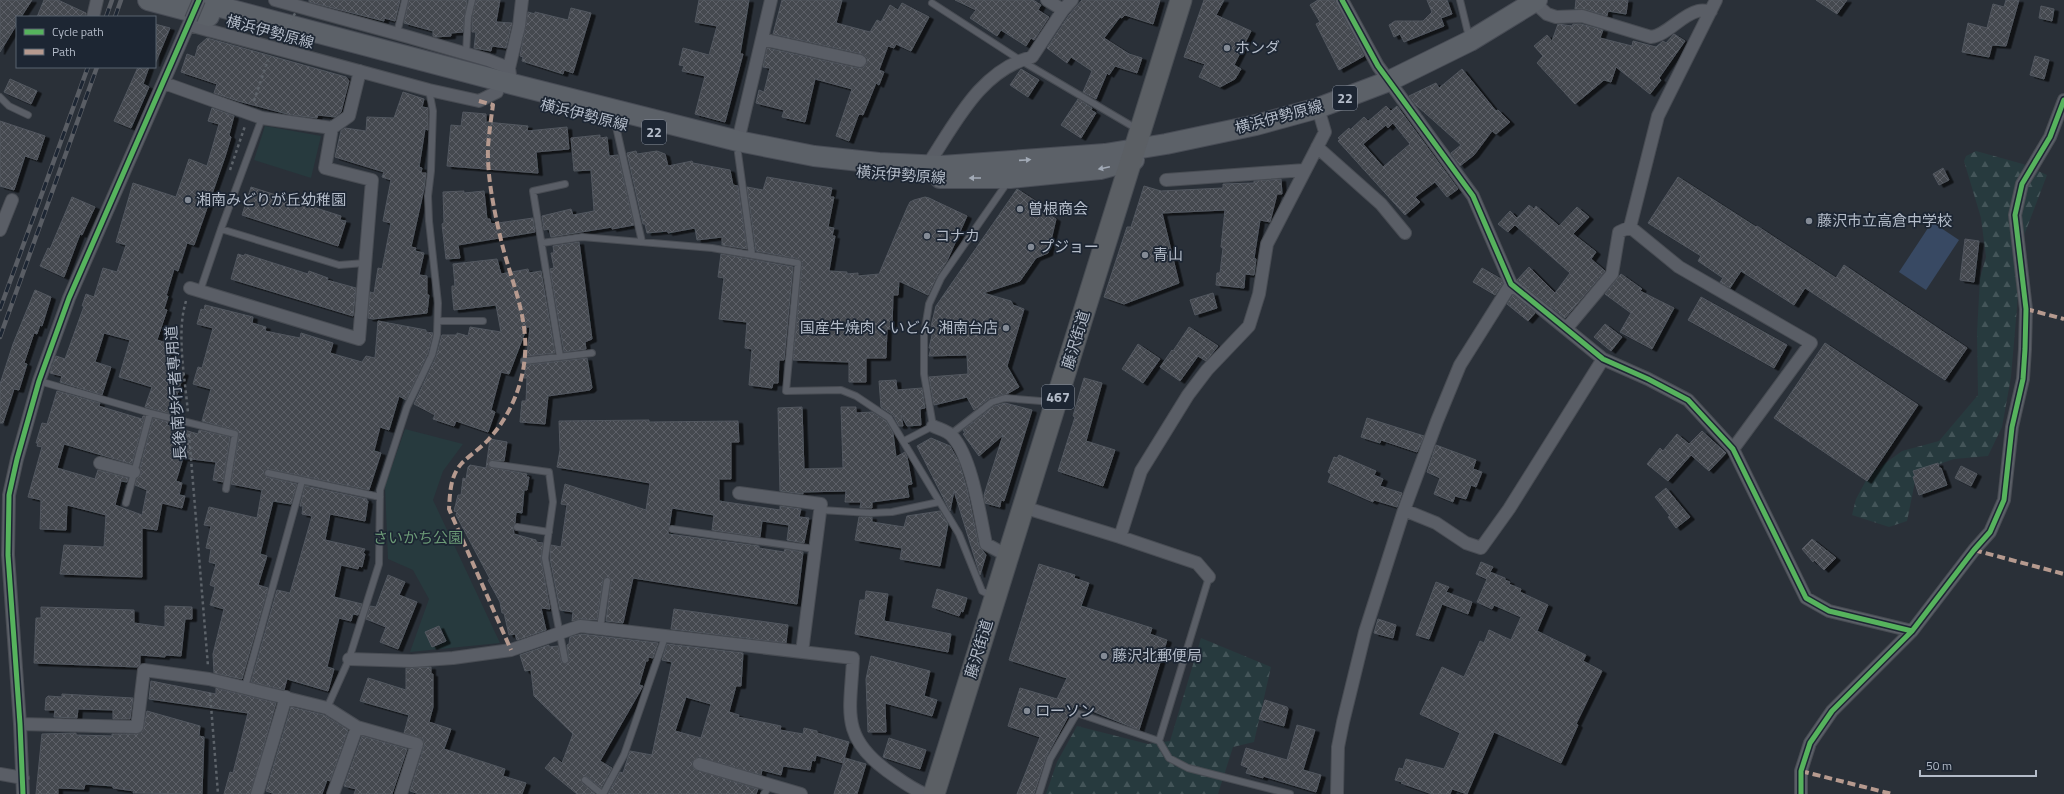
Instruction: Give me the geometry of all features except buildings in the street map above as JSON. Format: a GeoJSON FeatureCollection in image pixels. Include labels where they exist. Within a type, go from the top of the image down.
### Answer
{"type":"FeatureCollection","features":[{"type":"Feature","properties":{"kind":"highway","name":"藤沢街道"},"geometry":{"type":"LineString","coordinates":[[934,794],[1181,0]]}},
{"type":"Feature","properties":{"kind":"main road","name":"横浜伊勢原線"},"geometry":{"type":"LineString","coordinates":[[148,0],[506,82],[615,122],[738,147],[879,163],[927,166],[1090,155],[1135,147],[1166,144],[1256,125],[1318,108],[1390,81],[1470,41],[1535,1]]}},
{"type":"Feature","properties":{"kind":"main road","name":"横浜伊勢原線"},"geometry":{"type":"LineString","coordinates":[[194,0],[506,82],[811,167],[876,175],[939,178],[1010,178],[1100,169],[1135,147]]}},
{"type":"Feature","properties":{"kind":"street"},"geometry":{"type":"LineString","coordinates":[[93,16],[97,0]]}},
{"type":"Feature","properties":{"kind":"street"},"geometry":{"type":"LineString","coordinates":[[22,794],[23,778],[20,724],[8,555],[10,495],[17,459],[53,338],[74,284],[199,0]]}},
{"type":"Feature","properties":{"kind":"street"},"geometry":{"type":"LineString","coordinates":[[275,0],[397,33],[466,54],[506,82]]}},
{"type":"Feature","properties":{"kind":"street"},"geometry":{"type":"LineString","coordinates":[[190,22],[429,90],[480,101],[506,82],[519,26],[522,0]]}},
{"type":"Feature","properties":{"kind":"street"},"geometry":{"type":"LineString","coordinates":[[738,147],[771,0]]}},
{"type":"Feature","properties":{"kind":"street"},"geometry":{"type":"LineString","coordinates":[[1047,0],[1063,10]]}},
{"type":"Feature","properties":{"kind":"street"},"geometry":{"type":"LineString","coordinates":[[927,166],[978,90],[1002,69],[1020,60],[1032,57],[1063,10],[1072,0]]}},
{"type":"Feature","properties":{"kind":"street"},"geometry":{"type":"LineString","coordinates":[[1342,0],[1378,66],[1473,196],[1512,284],[1603,359],[1688,400],[1733,449],[1806,598],[1829,611],[1912,631]]}},
{"type":"Feature","properties":{"kind":"street"},"geometry":{"type":"LineString","coordinates":[[1535,1],[1547,14],[1556,17],[1582,16],[1650,37],[1656,36],[1676,22],[1698,11],[1713,6]]}},
{"type":"Feature","properties":{"kind":"street"},"geometry":{"type":"LineString","coordinates":[[1630,227],[1658,116],[1713,6]]}},
{"type":"Feature","properties":{"kind":"street"},"geometry":{"type":"LineString","coordinates":[[762,39],[860,61]]}},
{"type":"Feature","properties":{"kind":"street"},"geometry":{"type":"LineString","coordinates":[[164,82],[262,118],[332,128],[349,116],[360,71]]}},
{"type":"Feature","properties":{"kind":"street"},"geometry":{"type":"LineString","coordinates":[[1801,794],[1801,771],[1810,743],[1832,711],[1912,631],[1974,550],[1990,532],[2004,500],[2012,427],[2023,379],[2025,349],[2026,309],[2015,215],[2022,184],[2050,136],[2064,100]]}},
{"type":"Feature","properties":{"kind":"street"},"geometry":{"type":"LineString","coordinates":[[1120,537],[1141,471],[1188,395],[1207,370],[1248,326],[1259,294],[1267,244],[1325,132],[1318,108]]}},
{"type":"Feature","properties":{"kind":"street"},"geometry":{"type":"LineString","coordinates":[[195,289],[359,339],[372,180],[325,168],[332,128]]}},
{"type":"Feature","properties":{"kind":"street"},"geometry":{"type":"LineString","coordinates":[[1317,147],[1381,204],[1405,233]]}},
{"type":"Feature","properties":{"kind":"street"},"geometry":{"type":"LineString","coordinates":[[1166,180],[1305,170]]}},
{"type":"Feature","properties":{"kind":"street"},"geometry":{"type":"LineString","coordinates":[[0,230],[12,200]]}},
{"type":"Feature","properties":{"kind":"street"},"geometry":{"type":"LineString","coordinates":[[1566,329],[1612,274],[1619,232],[1630,227]]}},
{"type":"Feature","properties":{"kind":"street"},"geometry":{"type":"LineString","coordinates":[[1630,227],[1679,267],[1811,343],[1733,449]]}},
{"type":"Feature","properties":{"kind":"street"},"geometry":{"type":"LineString","coordinates":[[1337,794],[1338,748],[1343,722],[1365,632],[1404,510],[1460,364],[1512,284]]}},
{"type":"Feature","properties":{"kind":"street"},"geometry":{"type":"LineString","coordinates":[[1404,510],[1436,523],[1466,543],[1481,548],[1513,503],[1603,359]]}},
{"type":"Feature","properties":{"kind":"street"},"geometry":{"type":"LineString","coordinates":[[933,426],[951,434],[959,445],[973,484],[986,544],[1008,556]]}},
{"type":"Feature","properties":{"kind":"street"},"geometry":{"type":"LineString","coordinates":[[100,463],[134,472]]}},
{"type":"Feature","properties":{"kind":"street"},"geometry":{"type":"LineString","coordinates":[[739,493],[821,504],[822,510],[814,549],[802,652]]}},
{"type":"Feature","properties":{"kind":"street"},"geometry":{"type":"LineString","coordinates":[[1023,508],[1120,537],[1197,563],[1209,577]]}},
{"type":"Feature","properties":{"kind":"street"},"geometry":{"type":"LineString","coordinates":[[0,570],[8,555]]}},
{"type":"Feature","properties":{"kind":"street"},"geometry":{"type":"LineString","coordinates":[[349,659],[412,661],[453,658],[511,650],[580,626],[853,658],[850,702],[852,727],[861,747],[873,760],[907,785],[925,794]]}},
{"type":"Feature","properties":{"kind":"street"},"geometry":{"type":"LineString","coordinates":[[20,724],[137,727],[144,670],[209,679],[327,708],[357,727],[417,744],[401,794]]}},
{"type":"Feature","properties":{"kind":"street"},"geometry":{"type":"LineString","coordinates":[[257,794],[286,697]]}},
{"type":"Feature","properties":{"kind":"street"},"geometry":{"type":"LineString","coordinates":[[333,794],[357,727]]}},
{"type":"Feature","properties":{"kind":"street"},"geometry":{"type":"LineString","coordinates":[[699,764],[767,790],[801,794]]}},
{"type":"Feature","properties":{"kind":"street"},"geometry":{"type":"LineString","coordinates":[[0,774],[23,778]]}},
{"type":"Feature","properties":{"kind":"lane"},"geometry":{"type":"LineString","coordinates":[[397,33],[405,0]]}},
{"type":"Feature","properties":{"kind":"lane"},"geometry":{"type":"LineString","coordinates":[[466,54],[468,18],[472,0]]}},
{"type":"Feature","properties":{"kind":"lane"},"geometry":{"type":"LineString","coordinates":[[1460,0],[1470,41]]}},
{"type":"Feature","properties":{"kind":"lane"},"geometry":{"type":"LineString","coordinates":[[932,3],[1020,60],[1135,147]]}},
{"type":"Feature","properties":{"kind":"lane"},"geometry":{"type":"LineString","coordinates":[[327,708],[349,659],[379,564],[380,490],[407,407],[432,355],[437,334],[438,303],[429,221],[428,196],[431,171],[433,111],[429,90]]}},
{"type":"Feature","properties":{"kind":"lane"},"geometry":{"type":"LineString","coordinates":[[0,97],[9,106],[28,115]]}},
{"type":"Feature","properties":{"kind":"lane"},"geometry":{"type":"LineString","coordinates":[[195,289],[221,228],[262,118]]}},
{"type":"Feature","properties":{"kind":"lane"},"geometry":{"type":"LineString","coordinates":[[615,122],[642,242]]}},
{"type":"Feature","properties":{"kind":"lane"},"geometry":{"type":"LineString","coordinates":[[738,147],[752,255]]}},
{"type":"Feature","properties":{"kind":"lane"},"geometry":{"type":"LineString","coordinates":[[904,441],[933,426],[924,374],[924,335],[929,304],[941,278],[1010,178]]}},
{"type":"Feature","properties":{"kind":"lane"},"geometry":{"type":"LineString","coordinates":[[560,357],[542,243],[532,191],[565,184]]}},
{"type":"Feature","properties":{"kind":"lane"},"geometry":{"type":"LineString","coordinates":[[221,228],[339,265],[365,262]]}},
{"type":"Feature","properties":{"kind":"lane"},"geometry":{"type":"LineString","coordinates":[[542,243],[582,236],[712,248],[798,263],[786,391],[842,390],[856,396],[889,418],[959,534],[982,591],[995,597]]}},
{"type":"Feature","properties":{"kind":"lane"},"geometry":{"type":"LineString","coordinates":[[438,321],[483,321]]}},
{"type":"Feature","properties":{"kind":"lane"},"geometry":{"type":"LineString","coordinates":[[524,361],[592,353]]}},
{"type":"Feature","properties":{"kind":"lane"},"geometry":{"type":"LineString","coordinates":[[39,381],[150,413],[188,421],[236,434],[226,489]]}},
{"type":"Feature","properties":{"kind":"lane"},"geometry":{"type":"LineString","coordinates":[[951,434],[992,402],[1005,398],[1056,402]]}},
{"type":"Feature","properties":{"kind":"lane"},"geometry":{"type":"LineString","coordinates":[[126,503],[150,413]]}},
{"type":"Feature","properties":{"kind":"lane"},"geometry":{"type":"LineString","coordinates":[[492,464],[549,472],[552,502],[545,558],[565,660]]}},
{"type":"Feature","properties":{"kind":"lane"},"geometry":{"type":"LineString","coordinates":[[268,473],[380,497]]}},
{"type":"Feature","properties":{"kind":"lane"},"geometry":{"type":"LineString","coordinates":[[245,687],[302,481]]}},
{"type":"Feature","properties":{"kind":"lane"},"geometry":{"type":"LineString","coordinates":[[822,510],[870,513],[892,512],[939,502]]}},
{"type":"Feature","properties":{"kind":"lane"},"geometry":{"type":"LineString","coordinates":[[517,526],[549,532]]}},
{"type":"Feature","properties":{"kind":"lane"},"geometry":{"type":"LineString","coordinates":[[672,529],[814,549]]}},
{"type":"Feature","properties":{"kind":"lane"},"geometry":{"type":"LineString","coordinates":[[1159,741],[1209,577]]}},
{"type":"Feature","properties":{"kind":"lane"},"geometry":{"type":"LineString","coordinates":[[600,628],[607,581]]}},
{"type":"Feature","properties":{"kind":"lane"},"geometry":{"type":"LineString","coordinates":[[585,780],[603,794],[624,755],[665,637]]}},
{"type":"Feature","properties":{"kind":"lane"},"geometry":{"type":"LineString","coordinates":[[1039,794],[1050,759],[1077,713],[1159,741],[1169,758],[1188,768],[1290,794]]}},
{"type":"Feature","properties":{"kind":"path"},"geometry":{"type":"LineString","coordinates":[[229,171],[274,45],[296,12]]}},
{"type":"Feature","properties":{"kind":"green space"},"geometry":{"type":"Polygon","coordinates":[[[265,126],[321,136],[311,178],[254,160],[265,126]]]}},
{"type":"Feature","properties":{"kind":"green space"},"geometry":{"type":"Polygon","coordinates":[[[1976,151],[2023,164],[2047,175],[2023,238],[2011,377],[2002,427],[1988,456],[1954,459],[1917,472],[1907,521],[1889,527],[1852,515],[1856,499],[1869,475],[1902,451],[1939,441],[1978,395],[1977,333],[1980,278],[1986,257],[1981,218],[1964,161],[1966,156],[1976,151]]]}},
{"type":"Feature","properties":{"kind":"green space","name":"さいかち公園"},"geometry":{"type":"Polygon","coordinates":[[[405,429],[463,444],[443,471],[433,500],[500,643],[410,652],[429,599],[413,570],[388,559],[385,486],[405,429]]]}},
{"type":"Feature","properties":{"kind":"green space"},"geometry":{"type":"Polygon","coordinates":[[[1201,638],[1271,667],[1254,742],[1233,747],[1218,794],[1046,794],[1057,762],[1077,726],[1148,744],[1170,741],[1201,638]]]}},
{"type":"Feature","properties":{"kind":"water"},"geometry":{"type":"Polygon","coordinates":[[[1932,222],[1959,240],[1926,290],[1899,272],[1932,222]]]}},
{"type":"Feature","properties":{"kind":"railway"},"geometry":{"type":"LineString","coordinates":[[106,16],[112,0]]}},
{"type":"Feature","properties":{"kind":"railway"},"geometry":{"type":"LineString","coordinates":[[115,16],[121,0]]}},
{"type":"Feature","properties":{"kind":"railway"},"geometry":{"type":"LineString","coordinates":[[0,309],[88,68]]}},
{"type":"Feature","properties":{"kind":"railway"},"geometry":{"type":"LineString","coordinates":[[0,337],[97,68]]}},
{"type":"Feature","properties":{"kind":"marked path"},"geometry":{"type":"LineString","coordinates":[[479,101],[493,105],[488,147],[490,182],[501,240],[521,311],[524,326],[525,355],[524,366],[518,389],[509,410],[489,439],[462,463],[455,473],[451,485],[449,509],[511,650]]}},
{"type":"Feature","properties":{"kind":"marked path"},"geometry":{"type":"LineString","coordinates":[[2026,309],[2064,319]]}},
{"type":"Feature","properties":{"kind":"marked path"},"geometry":{"type":"LineString","coordinates":[[1974,550],[2064,574]]}},
{"type":"Feature","properties":{"kind":"marked path"},"geometry":{"type":"LineString","coordinates":[[1801,771],[1892,794]]}},
{"type":"Feature","properties":{"kind":"cycle path"},"geometry":{"type":"LineString","coordinates":[[23,794],[20,724],[8,555],[9,495],[17,459],[39,381],[69,298],[199,0]]}},
{"type":"Feature","properties":{"kind":"cycle path"},"geometry":{"type":"LineString","coordinates":[[1342,0],[1378,66],[1473,196],[1511,284],[1603,359],[1648,379],[1688,400],[1733,449],[1806,598],[1829,611],[1912,631]]}},
{"type":"Feature","properties":{"kind":"cycle path"},"geometry":{"type":"LineString","coordinates":[[1801,794],[1801,771],[1810,743],[1832,711],[1912,631],[1974,550],[1990,532],[2004,500],[2012,427],[2023,379],[2025,349],[2026,309],[2015,215],[2022,184],[2050,137],[2064,100]]}},
{"type":"Feature","properties":{"kind":"place","name":"ホンダ"},"geometry":{"type":"Point","coordinates":[1227,48]}},
{"type":"Feature","properties":{"kind":"place","name":"湘南みどりが丘幼稚園"},"geometry":{"type":"Point","coordinates":[188,200]}},
{"type":"Feature","properties":{"kind":"place","name":"曽根商会"},"geometry":{"type":"Point","coordinates":[1020,209]}},
{"type":"Feature","properties":{"kind":"place","name":"藤沢市立高倉中学校"},"geometry":{"type":"Point","coordinates":[1809,221]}},
{"type":"Feature","properties":{"kind":"place","name":"コナカ"},"geometry":{"type":"Point","coordinates":[927,236]}},
{"type":"Feature","properties":{"kind":"place","name":"プジョー"},"geometry":{"type":"Point","coordinates":[1031,247]}},
{"type":"Feature","properties":{"kind":"place","name":"青山"},"geometry":{"type":"Point","coordinates":[1145,255]}},
{"type":"Feature","properties":{"kind":"place","name":"国産牛焼肉くいどん 湘南台店"},"geometry":{"type":"Point","coordinates":[1006,328]}},
{"type":"Feature","properties":{"kind":"place","name":"藤沢北郵便局"},"geometry":{"type":"Point","coordinates":[1104,656]}},
{"type":"Feature","properties":{"kind":"place","name":"ローソン"},"geometry":{"type":"Point","coordinates":[1027,711]}}]}
